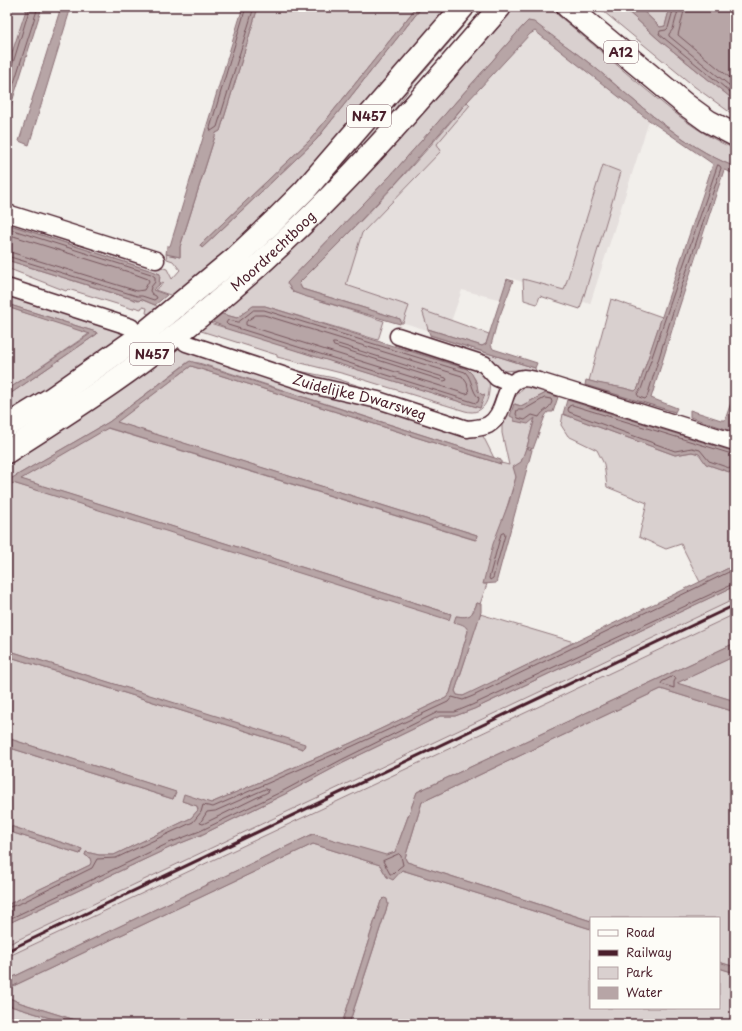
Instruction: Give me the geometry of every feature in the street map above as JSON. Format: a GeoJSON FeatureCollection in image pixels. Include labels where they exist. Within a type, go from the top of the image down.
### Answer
{"type":"FeatureCollection","features":[{"type":"Feature","properties":{"kind":"main road","name":"Moordrechtboog"},"geometry":{"type":"LineString","coordinates":[[7,426],[142,335],[234,259],[305,190],[463,7]]}},
{"type":"Feature","properties":{"kind":"main road","name":"Moordrechtboog"},"geometry":{"type":"LineString","coordinates":[[7,452],[62,417],[156,351],[253,271],[311,216],[362,164],[500,7]]}},
{"type":"Feature","properties":{"kind":"main road","name":"A12"},"geometry":{"type":"LineString","coordinates":[[568,7],[686,105],[708,121],[735,135]]}},
{"type":"Feature","properties":{"kind":"street"},"geometry":{"type":"LineString","coordinates":[[7,213],[156,260]]}},
{"type":"Feature","properties":{"kind":"street"},"geometry":{"type":"LineString","coordinates":[[7,287],[131,327]]}},
{"type":"Feature","properties":{"kind":"street"},"geometry":{"type":"LineString","coordinates":[[398,336],[484,364],[497,378],[511,384],[525,378],[539,381],[735,442]]}},
{"type":"Feature","properties":{"kind":"street","name":"Zuidelijke Dwarsweg"},"geometry":{"type":"LineString","coordinates":[[186,343],[316,386],[378,400],[467,429],[480,428],[494,420],[500,412],[511,384]]}},
{"type":"Feature","properties":{"kind":"shaded area"},"geometry":{"type":"Polygon","coordinates":[[[7,7],[41,7],[7,110],[7,7]]]}},
{"type":"Feature","properties":{"kind":"shaded area"},"geometry":{"type":"Polygon","coordinates":[[[530,26],[650,118],[590,304],[507,277],[502,300],[462,290],[446,336],[296,289],[530,26]]]}},
{"type":"Feature","properties":{"kind":"shaded area"},"geometry":{"type":"Polygon","coordinates":[[[735,599],[735,614],[7,957],[7,945],[735,599]]]}},
{"type":"Feature","properties":{"kind":"green space"},"geometry":{"type":"Polygon","coordinates":[[[258,7],[415,7],[310,140],[200,245],[202,248],[316,140],[422,7],[452,7],[328,153],[256,229],[176,297],[155,290],[164,283],[163,282],[159,285],[160,274],[7,224],[7,218],[167,269],[172,279],[180,270],[173,261],[167,259],[166,254],[180,257],[180,247],[216,133],[220,131],[258,7]]]}},
{"type":"Feature","properties":{"kind":"green space"},"geometry":{"type":"Polygon","coordinates":[[[509,7],[548,7],[671,110],[708,136],[735,149],[735,167],[715,158],[678,135],[586,60],[534,23],[528,21],[391,175],[287,283],[293,292],[384,321],[378,340],[265,306],[253,306],[237,318],[222,314],[221,308],[509,7]]]}},
{"type":"Feature","properties":{"kind":"green space"},"geometry":{"type":"Polygon","coordinates":[[[598,7],[623,7],[658,39],[735,101],[735,116],[695,87],[598,7]]]}},
{"type":"Feature","properties":{"kind":"green space"},"geometry":{"type":"Polygon","coordinates":[[[639,7],[670,7],[665,26],[660,27],[639,7]]]}},
{"type":"Feature","properties":{"kind":"green space"},"geometry":{"type":"Polygon","coordinates":[[[462,20],[466,23],[411,87],[367,147],[301,215],[201,305],[195,302],[462,20]]]}},
{"type":"Feature","properties":{"kind":"green space"},"geometry":{"type":"Polygon","coordinates":[[[467,102],[470,105],[437,144],[441,151],[362,233],[346,285],[409,306],[403,323],[401,323],[400,319],[302,289],[299,283],[387,194],[428,149],[467,102]]]}},
{"type":"Feature","properties":{"kind":"green space"},"geometry":{"type":"Polygon","coordinates":[[[603,165],[621,172],[580,309],[540,296],[537,304],[524,300],[523,279],[564,290],[603,165]]]}},
{"type":"Feature","properties":{"kind":"green space"},"geometry":{"type":"Polygon","coordinates":[[[7,260],[138,301],[140,299],[162,309],[153,316],[146,313],[147,308],[142,307],[141,309],[134,307],[133,309],[68,289],[66,291],[7,268],[7,260]]]}},
{"type":"Feature","properties":{"kind":"green space"},"geometry":{"type":"Polygon","coordinates":[[[7,294],[130,333],[7,417],[7,396],[97,334],[96,332],[7,304],[7,294]]]}},
{"type":"Feature","properties":{"kind":"green space"},"geometry":{"type":"Polygon","coordinates":[[[611,299],[662,317],[638,388],[635,391],[589,381],[611,299]]]}},
{"type":"Feature","properties":{"kind":"green space"},"geometry":{"type":"Polygon","coordinates":[[[7,307],[90,333],[10,388],[7,388],[7,307]]]}},
{"type":"Feature","properties":{"kind":"green space"},"geometry":{"type":"Polygon","coordinates":[[[422,310],[489,334],[486,344],[482,346],[428,329],[422,310]]]}},
{"type":"Feature","properties":{"kind":"green space"},"geometry":{"type":"Polygon","coordinates":[[[210,323],[480,408],[483,395],[479,393],[475,379],[467,369],[394,345],[396,340],[472,365],[489,379],[488,398],[486,403],[478,411],[465,411],[345,374],[277,357],[277,355],[198,330],[210,323]]]}},
{"type":"Feature","properties":{"kind":"green space"},"geometry":{"type":"Polygon","coordinates":[[[430,335],[535,368],[536,372],[532,373],[518,370],[503,371],[491,360],[433,340],[430,335]]]}},
{"type":"Feature","properties":{"kind":"green space"},"geometry":{"type":"Polygon","coordinates":[[[176,347],[198,355],[482,434],[494,458],[199,363],[188,362],[109,422],[7,481],[7,460],[176,347]]]}},
{"type":"Feature","properties":{"kind":"green space"},"geometry":{"type":"Polygon","coordinates":[[[191,366],[501,464],[509,465],[502,433],[502,420],[514,398],[524,387],[530,385],[558,395],[558,397],[546,393],[521,406],[515,404],[535,417],[527,447],[529,447],[526,449],[521,463],[514,467],[516,477],[484,584],[487,584],[480,604],[477,603],[471,615],[465,617],[456,616],[467,627],[468,631],[450,693],[446,698],[351,743],[211,803],[182,801],[197,806],[198,810],[191,818],[114,855],[99,855],[86,852],[85,855],[90,858],[92,862],[90,865],[7,905],[7,831],[80,854],[82,849],[7,825],[7,747],[173,799],[175,792],[7,738],[7,656],[303,749],[305,745],[7,650],[7,487],[13,483],[451,614],[20,479],[107,428],[475,540],[477,535],[116,422],[191,366]]]}},
{"type":"Feature","properties":{"kind":"green space"},"geometry":{"type":"Polygon","coordinates":[[[289,369],[334,378],[462,418],[462,420],[322,382],[289,369]]]}},
{"type":"Feature","properties":{"kind":"green space"},"geometry":{"type":"Polygon","coordinates":[[[585,385],[675,412],[671,415],[588,390],[585,385]]]}},
{"type":"Feature","properties":{"kind":"green space"},"geometry":{"type":"Polygon","coordinates":[[[573,397],[735,449],[735,452],[567,400],[573,397]]]}},
{"type":"Feature","properties":{"kind":"green space"},"geometry":{"type":"Polygon","coordinates":[[[563,414],[675,455],[692,452],[700,454],[706,464],[735,474],[735,565],[700,582],[681,544],[666,549],[639,537],[647,503],[607,487],[604,464],[597,450],[568,436],[561,425],[563,414]]]}},
{"type":"Feature","properties":{"kind":"green space"},"geometry":{"type":"Polygon","coordinates":[[[735,586],[735,599],[7,945],[7,924],[171,847],[201,835],[440,716],[455,716],[474,709],[735,586]]]}},
{"type":"Feature","properties":{"kind":"green space"},"geometry":{"type":"Polygon","coordinates":[[[480,614],[574,642],[471,693],[463,696],[457,695],[455,691],[480,614]]]}},
{"type":"Feature","properties":{"kind":"green space"},"geometry":{"type":"Polygon","coordinates":[[[735,614],[735,643],[417,792],[395,852],[386,856],[313,834],[7,980],[7,957],[735,614]]]}},
{"type":"Feature","properties":{"kind":"green space"},"geometry":{"type":"Polygon","coordinates":[[[735,656],[735,701],[676,683],[735,656]]]}},
{"type":"Feature","properties":{"kind":"green space"},"geometry":{"type":"Polygon","coordinates":[[[661,689],[735,712],[735,967],[720,962],[720,917],[590,917],[590,921],[407,862],[405,858],[422,802],[661,689]]]}},
{"type":"Feature","properties":{"kind":"green space"},"geometry":{"type":"Polygon","coordinates":[[[313,844],[380,865],[387,877],[402,870],[590,929],[590,1009],[720,1009],[720,968],[735,973],[735,1024],[349,1024],[388,904],[381,901],[342,1024],[88,1024],[21,1003],[7,997],[7,989],[313,844]]]}},
{"type":"Feature","properties":{"kind":"green space"},"geometry":{"type":"Polygon","coordinates":[[[7,1005],[70,1024],[7,1024],[7,1005]]]}},
{"type":"Feature","properties":{"kind":"water"},"geometry":{"type":"Polygon","coordinates":[[[27,7],[42,7],[7,118],[7,68],[27,7]]]}},
{"type":"Feature","properties":{"kind":"water"},"geometry":{"type":"Polygon","coordinates":[[[61,7],[71,7],[29,145],[19,141],[61,7]]]}},
{"type":"Feature","properties":{"kind":"water"},"geometry":{"type":"Polygon","coordinates":[[[243,7],[258,7],[220,131],[216,133],[180,247],[180,257],[166,254],[167,246],[170,246],[243,7]]]}},
{"type":"Feature","properties":{"kind":"water"},"geometry":{"type":"Polygon","coordinates":[[[415,7],[422,7],[316,140],[202,248],[200,245],[310,140],[415,7]]]}},
{"type":"Feature","properties":{"kind":"water"},"geometry":{"type":"Polygon","coordinates":[[[623,7],[639,7],[660,27],[665,26],[670,7],[735,7],[735,101],[658,39],[623,7]]]}},
{"type":"Feature","properties":{"kind":"water"},"geometry":{"type":"Polygon","coordinates":[[[528,21],[534,22],[586,60],[678,135],[715,158],[735,167],[735,174],[724,170],[651,398],[677,408],[675,412],[585,385],[586,380],[635,391],[638,388],[713,164],[646,118],[535,31],[530,34],[467,102],[397,182],[299,283],[302,289],[400,319],[400,324],[304,296],[293,292],[287,283],[391,175],[528,21]]]}},
{"type":"Feature","properties":{"kind":"water"},"geometry":{"type":"Polygon","coordinates":[[[7,224],[160,274],[159,285],[153,290],[167,295],[155,305],[141,299],[139,301],[7,260],[7,224]]]}},
{"type":"Feature","properties":{"kind":"water"},"geometry":{"type":"Polygon","coordinates":[[[507,279],[513,281],[497,323],[491,345],[493,349],[537,363],[535,368],[430,335],[428,329],[482,346],[486,344],[507,279]]]}},
{"type":"Feature","properties":{"kind":"water"},"geometry":{"type":"Polygon","coordinates":[[[7,304],[96,332],[97,334],[7,396],[7,388],[10,388],[90,334],[7,307],[7,304]]]}},
{"type":"Feature","properties":{"kind":"water"},"geometry":{"type":"Polygon","coordinates":[[[253,306],[265,306],[467,369],[472,374],[477,384],[478,391],[482,395],[485,394],[480,408],[224,328],[225,327],[212,322],[222,314],[237,318],[253,306]]]}},
{"type":"Feature","properties":{"kind":"water"},"geometry":{"type":"Polygon","coordinates":[[[190,361],[501,460],[501,464],[191,366],[117,422],[477,535],[476,540],[108,428],[21,479],[451,614],[449,620],[13,483],[7,487],[7,481],[109,422],[190,361]]]}},
{"type":"Feature","properties":{"kind":"water"},"geometry":{"type":"Polygon","coordinates":[[[735,391],[735,412],[733,420],[735,424],[735,432],[690,417],[690,410],[725,420],[735,391]]]}},
{"type":"Feature","properties":{"kind":"water"},"geometry":{"type":"Polygon","coordinates":[[[546,393],[558,397],[553,412],[548,412],[545,416],[533,449],[527,447],[535,418],[528,424],[514,421],[514,418],[510,416],[514,404],[521,406],[546,393]]]}},
{"type":"Feature","properties":{"kind":"water"},"geometry":{"type":"Polygon","coordinates":[[[567,400],[735,452],[735,474],[706,464],[699,454],[692,452],[675,455],[563,414],[567,400]]]}},
{"type":"Feature","properties":{"kind":"water"},"geometry":{"type":"Polygon","coordinates":[[[526,448],[532,450],[496,583],[483,584],[493,544],[509,502],[516,477],[513,467],[521,462],[526,448]]]}},
{"type":"Feature","properties":{"kind":"water"},"geometry":{"type":"Polygon","coordinates":[[[735,565],[735,586],[474,709],[455,716],[440,716],[201,835],[171,847],[7,924],[7,905],[90,865],[90,858],[85,855],[86,852],[99,855],[114,855],[191,818],[198,810],[197,806],[182,801],[184,794],[211,803],[351,743],[446,698],[450,693],[468,631],[461,624],[454,622],[456,616],[464,617],[470,615],[474,611],[477,603],[481,604],[481,612],[455,691],[457,695],[463,696],[735,565]]]}},
{"type":"Feature","properties":{"kind":"water"},"geometry":{"type":"Polygon","coordinates":[[[735,643],[735,656],[677,683],[735,701],[735,712],[661,689],[422,802],[405,858],[407,862],[590,921],[590,929],[402,870],[393,880],[387,877],[380,865],[313,844],[7,989],[7,980],[313,834],[386,855],[395,852],[417,792],[735,643]]]}},
{"type":"Feature","properties":{"kind":"water"},"geometry":{"type":"Polygon","coordinates":[[[7,650],[305,744],[303,749],[7,656],[7,650]]]}},
{"type":"Feature","properties":{"kind":"water"},"geometry":{"type":"Polygon","coordinates":[[[7,738],[176,792],[173,799],[7,747],[7,738]]]}},
{"type":"Feature","properties":{"kind":"water"},"geometry":{"type":"Polygon","coordinates":[[[7,825],[82,849],[80,854],[7,831],[7,825]]]}},
{"type":"Feature","properties":{"kind":"water"},"geometry":{"type":"Polygon","coordinates":[[[384,898],[387,899],[388,904],[349,1024],[342,1024],[381,901],[384,898]]]}},
{"type":"Feature","properties":{"kind":"water"},"geometry":{"type":"Polygon","coordinates":[[[720,962],[735,967],[735,973],[720,968],[720,962]]]}},
{"type":"Feature","properties":{"kind":"water"},"geometry":{"type":"Polygon","coordinates":[[[7,997],[21,1003],[88,1024],[70,1024],[7,1005],[7,997]]]}},
{"type":"Feature","properties":{"kind":"railway"},"geometry":{"type":"LineString","coordinates":[[7,951],[735,605]]}}]}
